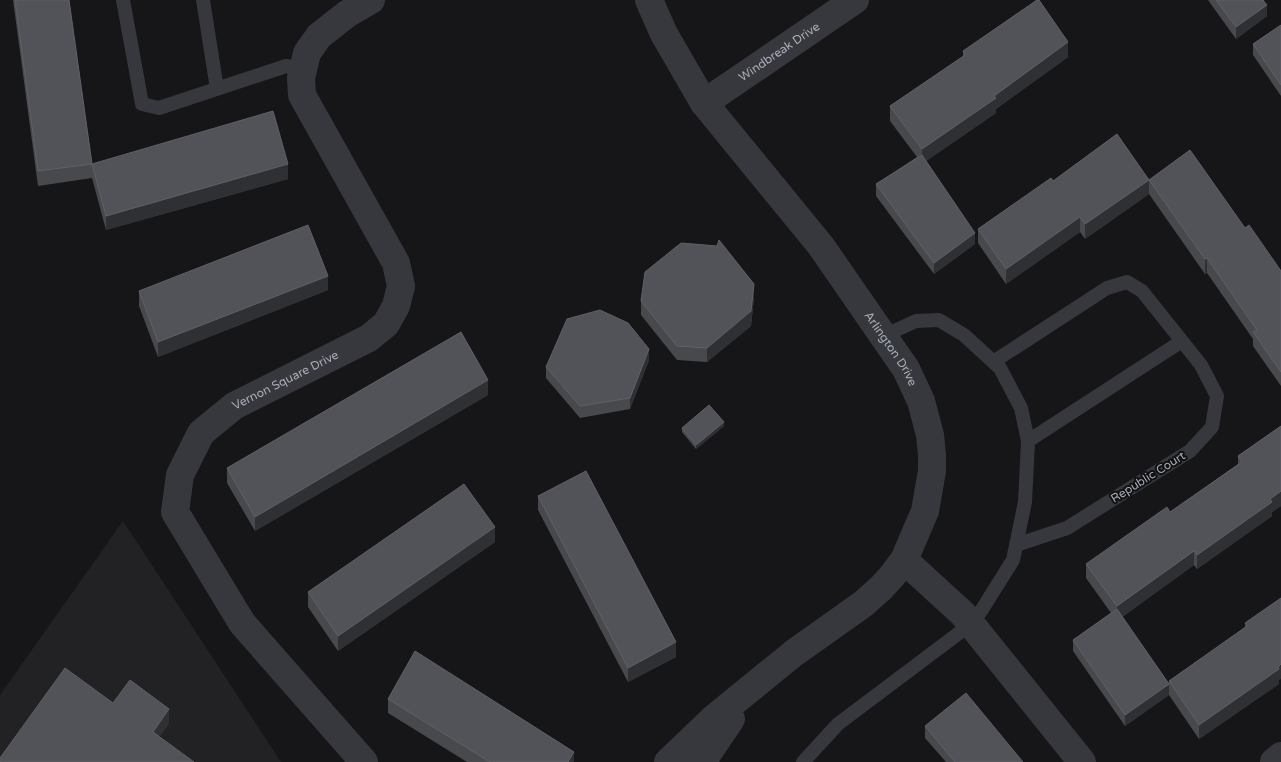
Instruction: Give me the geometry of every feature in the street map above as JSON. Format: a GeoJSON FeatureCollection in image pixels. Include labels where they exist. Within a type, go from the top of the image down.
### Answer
{"type":"FeatureCollection","features":[{"type":"Feature","properties":{"kind":"street","name":"Vernon Square Drive"},"geometry":{"type":"LineString","coordinates":[[364,762],[242,624],[175,512],[180,475],[201,433],[234,406],[369,338],[386,324],[396,306],[400,286],[396,263],[302,95],[301,78],[307,53],[342,7],[370,0]]}},
{"type":"Feature","properties":{"kind":"street","name":"Arlington Drive"},"geometry":{"type":"LineString","coordinates":[[649,0],[664,34],[704,103],[821,246],[906,369],[921,401],[930,435],[932,455],[932,471],[925,511],[904,560],[881,588],[863,604],[794,653],[714,718],[668,762]]}},
{"type":"Feature","properties":{"kind":"street","name":"Windbreak Drive"},"geometry":{"type":"LineString","coordinates":[[704,103],[855,0]]}},
{"type":"Feature","properties":{"kind":"street"},"geometry":{"type":"LineString","coordinates":[[904,560],[963,614],[1082,762]]}},
{"type":"Feature","properties":{"kind":"street","name":"Arlington Drive"},"geometry":{"type":"LineString","coordinates":[[702,762],[752,689]]}},
{"type":"Feature","properties":{"kind":"street"},"geometry":{"type":"LineString","coordinates":[[1274,762],[1281,756]]}},
{"type":"Feature","properties":{"kind":"lane"},"geometry":{"type":"LineString","coordinates":[[123,0],[142,104],[159,108],[286,66],[303,69]]}},
{"type":"Feature","properties":{"kind":"lane"},"geometry":{"type":"LineString","coordinates":[[203,0],[217,89]]}},
{"type":"Feature","properties":{"kind":"lane","name":"Republic Court"},"geometry":{"type":"LineString","coordinates":[[993,362],[1107,288],[1127,282],[1142,291],[1201,365],[1217,396],[1212,427],[1190,451],[1067,528],[1016,545]]}},
{"type":"Feature","properties":{"kind":"lane"},"geometry":{"type":"LineString","coordinates":[[804,762],[838,724],[970,624],[981,611],[1013,560],[1025,502],[1028,441],[1021,408],[1000,368],[964,336],[939,320],[916,321],[883,336]]}},
{"type":"Feature","properties":{"kind":"lane"},"geometry":{"type":"LineString","coordinates":[[1028,441],[1182,341]]}},
{"type":"Feature","properties":{"kind":"shaded area"},"geometry":{"type":"Polygon","coordinates":[[[123,521],[281,762],[0,762],[0,695],[123,521]]]}},
{"type":"Feature","properties":{"kind":"building"},"geometry":{"type":"Polygon","coordinates":[[[15,0],[69,0],[92,164],[38,171],[15,0]]]}},
{"type":"Feature","properties":{"kind":"building"},"geometry":{"type":"Polygon","coordinates":[[[1039,0],[1068,42],[994,96],[996,98],[922,149],[890,106],[965,55],[963,51],[1039,0]]]}},
{"type":"Feature","properties":{"kind":"building"},"geometry":{"type":"Polygon","coordinates":[[[1216,0],[1263,0],[1267,5],[1236,27],[1216,0]]]}},
{"type":"Feature","properties":{"kind":"building"},"geometry":{"type":"Polygon","coordinates":[[[1281,25],[1281,85],[1253,44],[1281,25]]]}},
{"type":"Feature","properties":{"kind":"building"},"geometry":{"type":"Polygon","coordinates":[[[273,111],[288,164],[106,216],[92,164],[273,111]]]}},
{"type":"Feature","properties":{"kind":"building"},"geometry":{"type":"Polygon","coordinates":[[[1117,134],[1149,180],[1085,224],[1080,217],[1006,269],[978,229],[1051,178],[1053,181],[1117,134]]]}},
{"type":"Feature","properties":{"kind":"building"},"geometry":{"type":"Polygon","coordinates":[[[1190,150],[1245,228],[1249,225],[1281,271],[1281,372],[1253,332],[1257,330],[1149,180],[1190,150]]]}},
{"type":"Feature","properties":{"kind":"building"},"geometry":{"type":"Polygon","coordinates":[[[922,155],[975,233],[934,263],[876,184],[922,155]]]}},
{"type":"Feature","properties":{"kind":"building"},"geometry":{"type":"Polygon","coordinates":[[[308,225],[328,276],[158,342],[139,291],[308,225]]]}},
{"type":"Feature","properties":{"kind":"building"},"geometry":{"type":"Polygon","coordinates":[[[719,240],[754,284],[751,311],[707,348],[677,346],[641,301],[645,272],[681,243],[717,246],[719,240]]]}},
{"type":"Feature","properties":{"kind":"building"},"geometry":{"type":"Polygon","coordinates":[[[600,310],[628,323],[649,349],[630,398],[580,406],[546,367],[567,319],[600,310]]]}},
{"type":"Feature","properties":{"kind":"building"},"geometry":{"type":"Polygon","coordinates":[[[461,332],[488,380],[255,517],[227,468],[461,332]]]}},
{"type":"Feature","properties":{"kind":"building"},"geometry":{"type":"Polygon","coordinates":[[[709,405],[724,422],[696,445],[682,428],[709,405]]]}},
{"type":"Feature","properties":{"kind":"building"},"geometry":{"type":"Polygon","coordinates":[[[1281,426],[1281,491],[1270,499],[1272,502],[1197,555],[1194,551],[1117,606],[1086,564],[1167,507],[1170,512],[1242,462],[1238,456],[1281,426]]]}},
{"type":"Feature","properties":{"kind":"building"},"geometry":{"type":"Polygon","coordinates":[[[586,471],[676,642],[628,668],[538,496],[586,471]]]}},
{"type":"Feature","properties":{"kind":"building"},"geometry":{"type":"Polygon","coordinates":[[[464,484],[495,527],[338,636],[308,592],[464,484]]]}},
{"type":"Feature","properties":{"kind":"building"},"geometry":{"type":"Polygon","coordinates":[[[1281,598],[1281,664],[1278,667],[1279,669],[1199,725],[1169,681],[1247,626],[1245,623],[1281,598]]]}},
{"type":"Feature","properties":{"kind":"building"},"geometry":{"type":"Polygon","coordinates":[[[1117,609],[1169,684],[1125,715],[1073,640],[1117,609]]]}},
{"type":"Feature","properties":{"kind":"building"},"geometry":{"type":"Polygon","coordinates":[[[415,651],[574,752],[568,762],[490,762],[388,699],[415,651]]]}},
{"type":"Feature","properties":{"kind":"building"},"geometry":{"type":"Polygon","coordinates":[[[65,668],[113,703],[130,680],[169,709],[153,732],[194,762],[0,762],[0,758],[65,668]]]}},
{"type":"Feature","properties":{"kind":"building"},"geometry":{"type":"Polygon","coordinates":[[[966,693],[1023,762],[955,762],[925,726],[966,693]]]}}]}
